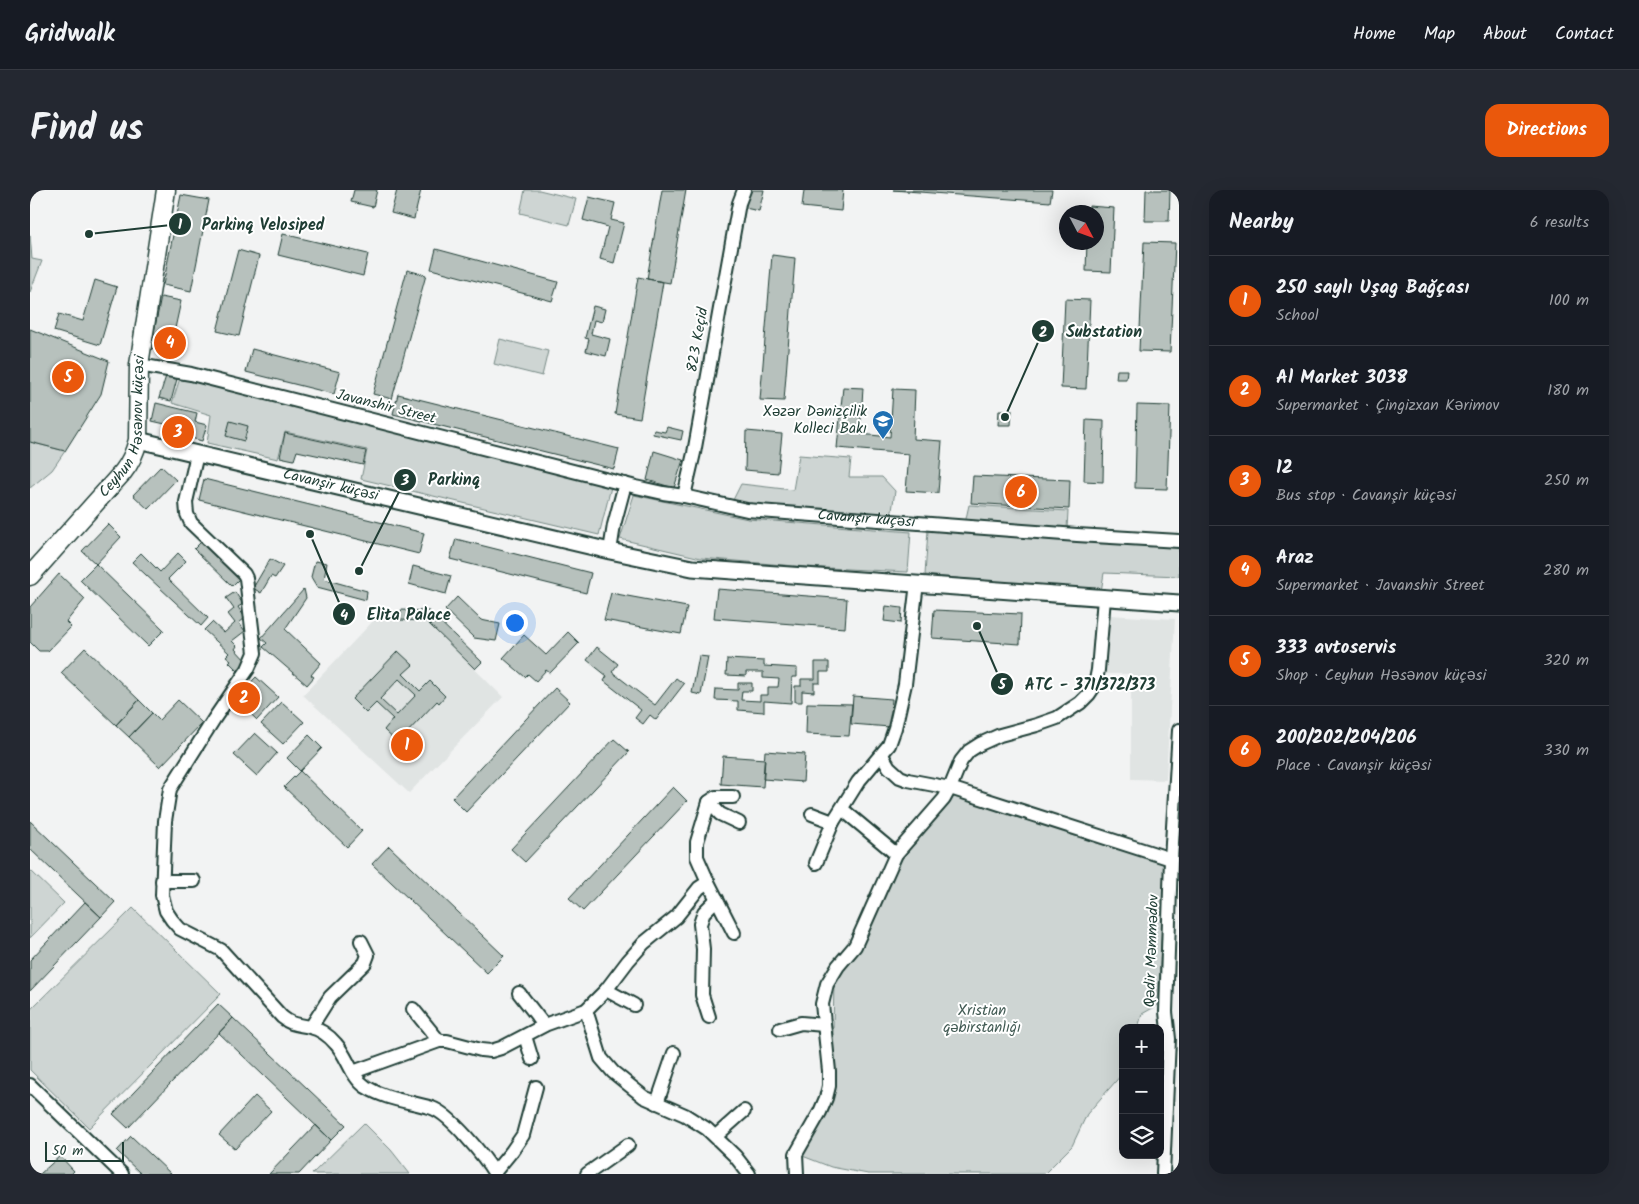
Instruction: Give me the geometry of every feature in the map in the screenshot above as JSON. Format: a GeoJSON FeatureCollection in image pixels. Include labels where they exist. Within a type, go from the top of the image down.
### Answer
{"type":"FeatureCollection","features":[{"type":"Feature","properties":{"kind":"main road","name":"Ceyhun Həsənov küçəsi"},"geometry":{"type":"LineString","coordinates":[[30,576],[127,468],[136,451],[138,440],[139,365],[166,190]]}},
{"type":"Feature","properties":{"kind":"street","name":"823 Keçid"},"geometry":{"type":"LineString","coordinates":[[684,496],[694,453],[739,203],[744,190]]}},
{"type":"Feature","properties":{"kind":"street","name":"Javanshir Street"},"geometry":{"type":"LineString","coordinates":[[139,365],[191,374],[625,484]]}},
{"type":"Feature","properties":{"kind":"street","name":"Cavanşir küçəsi"},"geometry":{"type":"LineString","coordinates":[[138,440],[610,551],[692,568],[1179,603]]}},
{"type":"Feature","properties":{"kind":"street"},"geometry":{"type":"LineString","coordinates":[[197,454],[186,502],[187,514],[191,523],[246,578],[254,653],[248,669],[170,789],[165,821],[162,881],[162,895],[166,911],[180,929],[221,950],[290,1024],[312,1027],[322,1032],[336,1044],[358,1080],[366,1087],[388,1098],[434,1109],[444,1114],[495,1173],[523,1135],[536,1087]]}},
{"type":"Feature","properties":{"kind":"street","name":"Cavanşir küçəsi"},"geometry":{"type":"LineString","coordinates":[[625,484],[748,510],[1179,541]]}},
{"type":"Feature","properties":{"kind":"street"},"geometry":{"type":"LineString","coordinates":[[610,551],[614,525],[625,484]]}},
{"type":"Feature","properties":{"kind":"street"},"geometry":{"type":"LineString","coordinates":[[816,863],[833,822],[858,782],[889,745],[905,684],[917,583]]}},
{"type":"Feature","properties":{"kind":"street"},"geometry":{"type":"LineString","coordinates":[[797,1174],[796,1154],[820,1112],[829,1086],[822,1004],[827,984],[838,966],[855,946],[896,854],[936,810],[950,788],[961,761],[969,751],[1000,735],[1057,718],[1080,703],[1089,694],[1095,685],[1098,670],[1104,598]]}},
{"type":"Feature","properties":{"kind":"street","name":"Qədir Məmmədov"},"geometry":{"type":"LineString","coordinates":[[1164,1174],[1174,1039],[1166,1012],[1171,859],[1177,795],[1179,730]]}},
{"type":"Feature","properties":{"kind":"street"},"geometry":{"type":"LineString","coordinates":[[882,755],[900,777],[908,780],[950,788],[1171,859]]}},
{"type":"Feature","properties":{"kind":"street"},"geometry":{"type":"LineString","coordinates":[[734,797],[716,797],[709,802],[697,842],[697,857],[734,933]]}},
{"type":"Feature","properties":{"kind":"street"},"geometry":{"type":"LineString","coordinates":[[709,802],[720,814],[739,823]]}},
{"type":"Feature","properties":{"kind":"street"},"geometry":{"type":"LineString","coordinates":[[842,809],[896,854]]}},
{"type":"Feature","properties":{"kind":"street"},"geometry":{"type":"LineString","coordinates":[[812,814],[833,822]]}},
{"type":"Feature","properties":{"kind":"street"},"geometry":{"type":"LineString","coordinates":[[162,881],[194,881]]}},
{"type":"Feature","properties":{"kind":"street"},"geometry":{"type":"LineString","coordinates":[[353,1072],[439,1041],[447,1041],[481,1050],[501,1048],[544,1025],[586,1010],[606,990],[644,943],[676,917],[700,888],[708,882]]}},
{"type":"Feature","properties":{"kind":"street"},"geometry":{"type":"LineString","coordinates":[[708,1017],[702,994],[703,949],[700,924],[704,912],[717,899]]}},
{"type":"Feature","properties":{"kind":"street"},"geometry":{"type":"LineString","coordinates":[[312,1027],[330,998],[365,963],[368,955],[361,941]]}},
{"type":"Feature","properties":{"kind":"street"},"geometry":{"type":"LineString","coordinates":[[606,990],[634,1006]]}},
{"type":"Feature","properties":{"kind":"street"},"geometry":{"type":"LineString","coordinates":[[519,993],[544,1025]]}},
{"type":"Feature","properties":{"kind":"street"},"geometry":{"type":"LineString","coordinates":[[412,1009],[439,1041]]}},
{"type":"Feature","properties":{"kind":"street"},"geometry":{"type":"LineString","coordinates":[[586,1010],[601,1058],[605,1064],[635,1091],[685,1115],[716,1136],[749,1174]]}},
{"type":"Feature","properties":{"kind":"street"},"geometry":{"type":"LineString","coordinates":[[780,1029],[801,1023],[824,1025]]}},
{"type":"Feature","properties":{"kind":"street"},"geometry":{"type":"LineString","coordinates":[[525,1036],[532,1059]]}},
{"type":"Feature","properties":{"kind":"street"},"geometry":{"type":"LineString","coordinates":[[657,1103],[674,1053]]}},
{"type":"Feature","properties":{"kind":"street"},"geometry":{"type":"LineString","coordinates":[[30,1085],[122,1174]]}},
{"type":"Feature","properties":{"kind":"street"},"geometry":{"type":"LineString","coordinates":[[716,1136],[744,1112]]}},
{"type":"Feature","properties":{"kind":"street"},"geometry":{"type":"LineString","coordinates":[[587,1174],[628,1145]]}},
{"type":"Feature","properties":{"kind":"shaded area"},"geometry":{"type":"Polygon","coordinates":[[[1109,615],[1175,619],[1166,780],[1131,779],[1131,674],[1105,674],[1109,615]]]}},
{"type":"Feature","properties":{"kind":"shaded area"},"geometry":{"type":"Polygon","coordinates":[[[374,620],[426,621],[503,697],[409,793],[303,695],[374,620]]]}},
{"type":"Feature","properties":{"kind":"green space"},"geometry":{"type":"Polygon","coordinates":[[[525,190],[539,190],[576,199],[569,225],[520,213],[525,190]]]}},
{"type":"Feature","properties":{"kind":"green space"},"geometry":{"type":"Polygon","coordinates":[[[30,235],[32,259],[42,261],[30,292],[30,235]]]}},
{"type":"Feature","properties":{"kind":"green space"},"geometry":{"type":"Polygon","coordinates":[[[500,339],[548,351],[542,376],[494,364],[500,339]]]}},
{"type":"Feature","properties":{"kind":"green space"},"geometry":{"type":"Polygon","coordinates":[[[180,378],[612,483],[599,535],[361,479],[367,450],[285,432],[278,459],[207,443],[211,415],[172,403],[180,378]]]}},
{"type":"Feature","properties":{"kind":"green space"},"geometry":{"type":"Polygon","coordinates":[[[30,442],[65,451],[52,470],[30,488],[30,442]]]}},
{"type":"Feature","properties":{"kind":"green space"},"geometry":{"type":"Polygon","coordinates":[[[799,455],[851,459],[849,477],[882,477],[895,491],[891,517],[732,502],[741,484],[793,490],[799,455]]]}},
{"type":"Feature","properties":{"kind":"green space"},"geometry":{"type":"Polygon","coordinates":[[[634,495],[748,519],[911,532],[908,572],[807,567],[701,558],[620,539],[634,495]]]}},
{"type":"Feature","properties":{"kind":"green space"},"geometry":{"type":"Polygon","coordinates":[[[969,505],[1068,511],[1067,529],[965,523],[969,505]]]}},
{"type":"Feature","properties":{"kind":"green space"},"geometry":{"type":"Polygon","coordinates":[[[928,530],[1179,545],[1179,576],[1104,573],[1101,592],[925,575],[928,530]]]}},
{"type":"Feature","properties":{"kind":"green space","name":"Xristian qəbirstanlığı"},"geometry":{"type":"Polygon","coordinates":[[[955,795],[1165,864],[1158,1005],[1142,1014],[1139,1024],[1119,1024],[1119,1078],[1087,1114],[1072,1146],[1044,1174],[868,1174],[831,1167],[800,1155],[829,1107],[832,1078],[834,982],[858,951],[899,860],[955,795]]]}},
{"type":"Feature","properties":{"kind":"green space"},"geometry":{"type":"Polygon","coordinates":[[[30,870],[64,903],[30,938],[30,870]]]}},
{"type":"Feature","properties":{"kind":"green space"},"geometry":{"type":"Polygon","coordinates":[[[133,908],[221,994],[89,1128],[30,1070],[30,1010],[133,908]]]}},
{"type":"Feature","properties":{"kind":"green space"},"geometry":{"type":"Polygon","coordinates":[[[364,1123],[391,1150],[410,1174],[312,1174],[364,1123]]]}},
{"type":"Feature","properties":{"kind":"building"},"geometry":{"type":"Polygon","coordinates":[[[354,190],[377,190],[373,207],[351,202],[354,190]]]}},
{"type":"Feature","properties":{"kind":"building"},"geometry":{"type":"Polygon","coordinates":[[[397,190],[421,190],[414,219],[391,213],[397,190]]]}},
{"type":"Feature","properties":{"kind":"building"},"geometry":{"type":"Polygon","coordinates":[[[662,190],[686,190],[670,283],[647,279],[662,190]]]}},
{"type":"Feature","properties":{"kind":"building"},"geometry":{"type":"Polygon","coordinates":[[[752,190],[764,190],[759,211],[745,208],[752,190]]]}},
{"type":"Feature","properties":{"kind":"building"},"geometry":{"type":"Polygon","coordinates":[[[804,190],[843,190],[841,211],[802,207],[804,190]]]}},
{"type":"Feature","properties":{"kind":"building"},"geometry":{"type":"Polygon","coordinates":[[[893,190],[1052,190],[1050,202],[893,190]]]}},
{"type":"Feature","properties":{"kind":"building"},"geometry":{"type":"Polygon","coordinates":[[[1146,190],[1170,190],[1169,221],[1145,221],[1146,190]]]}},
{"type":"Feature","properties":{"kind":"building"},"geometry":{"type":"Polygon","coordinates":[[[181,195],[209,200],[191,291],[163,285],[181,195]]]}},
{"type":"Feature","properties":{"kind":"building"},"geometry":{"type":"Polygon","coordinates":[[[589,197],[615,203],[611,220],[624,223],[614,263],[600,259],[608,227],[583,220],[589,197]]]}},
{"type":"Feature","properties":{"kind":"building"},"geometry":{"type":"Polygon","coordinates":[[[1104,207],[1114,208],[1111,272],[1086,271],[1087,250],[1104,250],[1104,207]]]}},
{"type":"Feature","properties":{"kind":"building"},"geometry":{"type":"Polygon","coordinates":[[[283,234],[368,254],[363,276],[278,255],[283,234]]]}},
{"type":"Feature","properties":{"kind":"building"},"geometry":{"type":"Polygon","coordinates":[[[1144,242],[1175,243],[1170,352],[1139,351],[1144,242]]]}},
{"type":"Feature","properties":{"kind":"building"},"geometry":{"type":"Polygon","coordinates":[[[436,249],[558,282],[552,301],[431,269],[436,249]]]}},
{"type":"Feature","properties":{"kind":"building"},"geometry":{"type":"Polygon","coordinates":[[[238,250],[259,256],[239,336],[217,331],[238,250]]]}},
{"type":"Feature","properties":{"kind":"building"},"geometry":{"type":"Polygon","coordinates":[[[772,255],[795,258],[784,401],[760,400],[772,255]]]}},
{"type":"Feature","properties":{"kind":"building"},"geometry":{"type":"Polygon","coordinates":[[[407,270],[426,275],[392,399],[373,394],[407,270]]]}},
{"type":"Feature","properties":{"kind":"building"},"geometry":{"type":"Polygon","coordinates":[[[638,277],[663,282],[640,418],[615,414],[638,277]]]}},
{"type":"Feature","properties":{"kind":"building"},"geometry":{"type":"Polygon","coordinates":[[[95,280],[117,287],[100,345],[54,331],[59,314],[83,321],[95,280]]]}},
{"type":"Feature","properties":{"kind":"building"},"geometry":{"type":"Polygon","coordinates":[[[161,297],[181,301],[174,333],[183,335],[179,354],[151,348],[161,297]]]}},
{"type":"Feature","properties":{"kind":"building"},"geometry":{"type":"Polygon","coordinates":[[[1065,299],[1090,300],[1086,389],[1061,388],[1065,299]]]}},
{"type":"Feature","properties":{"kind":"building"},"geometry":{"type":"Polygon","coordinates":[[[593,306],[605,309],[602,322],[594,320],[591,334],[610,339],[606,356],[586,351],[589,339],[585,338],[593,306]]]}},
{"type":"Feature","properties":{"kind":"building"},"geometry":{"type":"Polygon","coordinates":[[[30,329],[109,361],[101,394],[65,451],[30,442],[30,329]]]}},
{"type":"Feature","properties":{"kind":"building"},"geometry":{"type":"Polygon","coordinates":[[[252,349],[340,372],[334,394],[246,372],[252,349]]]}},
{"type":"Feature","properties":{"kind":"building"},"geometry":{"type":"Polygon","coordinates":[[[1117,370],[1127,370],[1126,379],[1116,379],[1117,370]]]}},
{"type":"Feature","properties":{"kind":"building"},"geometry":{"type":"Polygon","coordinates":[[[166,376],[177,379],[171,401],[159,398],[166,376]]]}},
{"type":"Feature","properties":{"kind":"building","name":"Xəzər Dənizçilik Kolleci Bakı"},"geometry":{"type":"Polygon","coordinates":[[[843,387],[863,388],[860,434],[890,437],[893,389],[915,390],[913,439],[942,441],[938,493],[906,491],[909,454],[837,448],[843,387]]]}},
{"type":"Feature","properties":{"kind":"building"},"geometry":{"type":"Polygon","coordinates":[[[398,394],[619,449],[614,469],[393,414],[398,394]]]}},
{"type":"Feature","properties":{"kind":"building"},"geometry":{"type":"Polygon","coordinates":[[[156,403],[197,413],[195,422],[207,425],[202,441],[172,433],[174,426],[152,421],[156,403]]]}},
{"type":"Feature","properties":{"kind":"building"},"geometry":{"type":"Polygon","coordinates":[[[1137,405],[1170,406],[1167,489],[1135,488],[1137,405]]]}},
{"type":"Feature","properties":{"kind":"building"},"geometry":{"type":"Polygon","coordinates":[[[999,410],[1012,410],[1011,425],[998,425],[999,410]]]}},
{"type":"Feature","properties":{"kind":"building"},"geometry":{"type":"Polygon","coordinates":[[[1086,420],[1104,421],[1103,482],[1084,481],[1086,420]]]}},
{"type":"Feature","properties":{"kind":"building"},"geometry":{"type":"Polygon","coordinates":[[[230,421],[248,426],[244,441],[226,436],[230,421]]]}},
{"type":"Feature","properties":{"kind":"building"},"geometry":{"type":"Polygon","coordinates":[[[667,427],[683,431],[681,440],[653,434],[654,430],[665,432],[667,427]]]}},
{"type":"Feature","properties":{"kind":"building"},"geometry":{"type":"Polygon","coordinates":[[[746,431],[782,434],[778,473],[745,470],[746,431]]]}},
{"type":"Feature","properties":{"kind":"building"},"geometry":{"type":"Polygon","coordinates":[[[285,433],[366,451],[363,465],[297,451],[294,460],[280,457],[285,433]]]}},
{"type":"Feature","properties":{"kind":"building"},"geometry":{"type":"Polygon","coordinates":[[[654,451],[683,460],[674,488],[647,480],[654,451]]]}},
{"type":"Feature","properties":{"kind":"building"},"geometry":{"type":"Polygon","coordinates":[[[161,466],[176,480],[148,509],[133,495],[161,466]]]}},
{"type":"Feature","properties":{"kind":"building"},"geometry":{"type":"Polygon","coordinates":[[[973,476],[1070,480],[1069,509],[971,503],[973,476]]]}},
{"type":"Feature","properties":{"kind":"building"},"geometry":{"type":"Polygon","coordinates":[[[204,479],[424,533],[419,554],[199,500],[204,479]]]}},
{"type":"Feature","properties":{"kind":"building"},"geometry":{"type":"Polygon","coordinates":[[[108,524],[121,537],[96,564],[82,551],[108,524]]]}},
{"type":"Feature","properties":{"kind":"building"},"geometry":{"type":"Polygon","coordinates":[[[456,539],[591,573],[586,593],[450,559],[456,539]]]}},
{"type":"Feature","properties":{"kind":"building"},"geometry":{"type":"Polygon","coordinates":[[[202,541],[240,578],[232,586],[194,549],[202,541]]]}},
{"type":"Feature","properties":{"kind":"building"},"geometry":{"type":"Polygon","coordinates":[[[141,553],[160,572],[178,553],[186,561],[168,579],[208,618],[201,626],[132,562],[141,553]]]}},
{"type":"Feature","properties":{"kind":"building"},"geometry":{"type":"Polygon","coordinates":[[[270,559],[283,566],[275,578],[271,576],[261,593],[253,588],[270,559]]]}},
{"type":"Feature","properties":{"kind":"building"},"geometry":{"type":"Polygon","coordinates":[[[315,561],[327,563],[324,579],[367,591],[366,600],[317,587],[311,577],[315,561]]]}},
{"type":"Feature","properties":{"kind":"building"},"geometry":{"type":"Polygon","coordinates":[[[96,564],[164,630],[148,646],[80,580],[96,564]]]}},
{"type":"Feature","properties":{"kind":"building"},"geometry":{"type":"Polygon","coordinates":[[[413,566],[451,576],[446,594],[409,584],[413,566]]]}},
{"type":"Feature","properties":{"kind":"building"},"geometry":{"type":"Polygon","coordinates":[[[59,574],[85,599],[66,622],[71,627],[48,651],[39,651],[30,642],[30,607],[59,574]]]}},
{"type":"Feature","properties":{"kind":"building"},"geometry":{"type":"Polygon","coordinates":[[[304,589],[306,598],[285,629],[321,663],[311,675],[314,677],[307,685],[263,647],[267,643],[261,638],[304,589]]]}},
{"type":"Feature","properties":{"kind":"building"},"geometry":{"type":"Polygon","coordinates":[[[717,589],[847,599],[845,628],[714,618],[717,589]]]}},
{"type":"Feature","properties":{"kind":"building"},"geometry":{"type":"Polygon","coordinates":[[[235,592],[243,604],[238,607],[245,618],[239,623],[245,631],[232,641],[237,646],[235,649],[247,662],[238,671],[226,656],[229,653],[204,630],[212,622],[224,633],[235,623],[228,614],[234,609],[226,598],[235,592]]]}},
{"type":"Feature","properties":{"kind":"building"},"geometry":{"type":"Polygon","coordinates":[[[611,593],[687,607],[681,634],[604,620],[611,593]]]}},
{"type":"Feature","properties":{"kind":"building"},"geometry":{"type":"Polygon","coordinates":[[[457,597],[481,620],[500,624],[496,641],[474,638],[445,610],[457,597]]]}},
{"type":"Feature","properties":{"kind":"building"},"geometry":{"type":"Polygon","coordinates":[[[886,606],[902,608],[901,623],[884,621],[886,606]]]}},
{"type":"Feature","properties":{"kind":"building"},"geometry":{"type":"Polygon","coordinates":[[[401,610],[429,611],[482,662],[475,669],[426,621],[400,620],[401,610]]]}},
{"type":"Feature","properties":{"kind":"building"},"geometry":{"type":"Polygon","coordinates":[[[934,610],[1021,614],[1020,644],[932,638],[934,610]]]}},
{"type":"Feature","properties":{"kind":"building"},"geometry":{"type":"Polygon","coordinates":[[[568,632],[579,643],[550,673],[546,670],[536,681],[528,674],[525,677],[503,658],[524,635],[546,655],[568,632]]]}},
{"type":"Feature","properties":{"kind":"building"},"geometry":{"type":"Polygon","coordinates":[[[597,647],[618,664],[612,672],[655,705],[676,678],[684,684],[656,720],[650,715],[643,724],[635,718],[641,710],[604,681],[607,676],[587,660],[597,647]]]}},
{"type":"Feature","properties":{"kind":"building"},"geometry":{"type":"Polygon","coordinates":[[[85,648],[139,700],[116,725],[61,673],[85,648]]]}},
{"type":"Feature","properties":{"kind":"building"},"geometry":{"type":"Polygon","coordinates":[[[398,651],[413,665],[403,674],[420,691],[430,681],[445,696],[439,703],[437,701],[404,736],[405,738],[399,744],[384,730],[393,719],[376,703],[366,713],[352,699],[398,651]],[[399,679],[380,699],[397,715],[416,695],[399,679]]]}},
{"type":"Feature","properties":{"kind":"building"},"geometry":{"type":"Polygon","coordinates":[[[699,656],[708,657],[701,695],[692,693],[699,656]]]}},
{"type":"Feature","properties":{"kind":"building"},"geometry":{"type":"Polygon","coordinates":[[[727,659],[764,661],[764,666],[797,668],[797,677],[792,677],[791,703],[764,701],[764,712],[738,710],[738,701],[715,700],[716,689],[738,690],[738,683],[752,683],[752,691],[742,691],[741,700],[760,701],[760,695],[768,695],[768,687],[778,687],[779,679],[763,678],[763,672],[746,672],[746,676],[726,675],[727,659]]]}},
{"type":"Feature","properties":{"kind":"building"},"geometry":{"type":"Polygon","coordinates":[[[815,662],[829,662],[829,672],[820,672],[820,683],[814,683],[814,692],[802,691],[802,702],[795,702],[795,686],[801,686],[801,679],[815,679],[815,662]]]}},
{"type":"Feature","properties":{"kind":"building"},"geometry":{"type":"Polygon","coordinates":[[[256,677],[278,697],[257,720],[235,699],[256,677]]]}},
{"type":"Feature","properties":{"kind":"building"},"geometry":{"type":"Polygon","coordinates":[[[555,688],[570,702],[466,812],[452,798],[555,688]]]}},
{"type":"Feature","properties":{"kind":"building"},"geometry":{"type":"Polygon","coordinates":[[[853,696],[892,699],[890,727],[851,724],[853,696]]]}},
{"type":"Feature","properties":{"kind":"building"},"geometry":{"type":"Polygon","coordinates":[[[139,700],[152,713],[129,737],[116,725],[139,700]]]}},
{"type":"Feature","properties":{"kind":"building"},"geometry":{"type":"Polygon","coordinates":[[[178,700],[202,723],[160,767],[129,737],[152,713],[159,720],[178,700]]]}},
{"type":"Feature","properties":{"kind":"building"},"geometry":{"type":"Polygon","coordinates":[[[282,702],[304,722],[283,744],[261,724],[282,702]]]}},
{"type":"Feature","properties":{"kind":"building"},"geometry":{"type":"Polygon","coordinates":[[[807,703],[852,704],[849,736],[806,734],[807,703]]]}},
{"type":"Feature","properties":{"kind":"building"},"geometry":{"type":"Polygon","coordinates":[[[255,733],[277,753],[257,776],[234,755],[255,733]]]}},
{"type":"Feature","properties":{"kind":"building"},"geometry":{"type":"Polygon","coordinates":[[[309,735],[322,748],[300,771],[287,758],[309,735]]]}},
{"type":"Feature","properties":{"kind":"building"},"geometry":{"type":"Polygon","coordinates":[[[614,739],[629,752],[525,862],[511,849],[614,739]]]}},
{"type":"Feature","properties":{"kind":"building"},"geometry":{"type":"Polygon","coordinates":[[[765,751],[805,754],[803,782],[763,779],[765,751]]]}},
{"type":"Feature","properties":{"kind":"building"},"geometry":{"type":"Polygon","coordinates":[[[723,756],[765,759],[763,787],[721,784],[723,756]]]}},
{"type":"Feature","properties":{"kind":"building"},"geometry":{"type":"Polygon","coordinates":[[[300,771],[362,831],[347,847],[284,787],[300,771]]]}},
{"type":"Feature","properties":{"kind":"building"},"geometry":{"type":"Polygon","coordinates":[[[673,787],[687,801],[583,911],[569,898],[673,787]]]}},
{"type":"Feature","properties":{"kind":"building"},"geometry":{"type":"Polygon","coordinates":[[[30,821],[115,902],[101,917],[30,849],[30,821]]]}},
{"type":"Feature","properties":{"kind":"building"},"geometry":{"type":"Polygon","coordinates":[[[389,846],[504,956],[487,973],[372,864],[389,846]]]}},
{"type":"Feature","properties":{"kind":"building"},"geometry":{"type":"Polygon","coordinates":[[[85,902],[101,917],[30,991],[30,960],[85,902]]]}},
{"type":"Feature","properties":{"kind":"building"},"geometry":{"type":"Polygon","coordinates":[[[218,1004],[233,1018],[128,1128],[113,1114],[218,1004]]]}},
{"type":"Feature","properties":{"kind":"building"},"geometry":{"type":"Polygon","coordinates":[[[233,1018],[346,1125],[331,1140],[219,1033],[233,1018]]]}},
{"type":"Feature","properties":{"kind":"building"},"geometry":{"type":"Polygon","coordinates":[[[255,1096],[271,1111],[235,1149],[219,1135],[255,1096]]]}},
{"type":"Feature","properties":{"kind":"building"},"geometry":{"type":"Polygon","coordinates":[[[316,1125],[331,1140],[299,1174],[269,1174],[316,1125]]]}},
{"type":"Feature","properties":{"kind":"building"},"geometry":{"type":"Polygon","coordinates":[[[131,1136],[171,1174],[141,1174],[117,1151],[131,1136]]]}},
{"type":"Feature","properties":{"kind":"building"},"geometry":{"type":"Polygon","coordinates":[[[60,1156],[74,1171],[71,1174],[40,1174],[60,1156]]]}},
{"type":"Feature","properties":{"kind":"place","name":"Parkinq Velosiped"},"geometry":{"type":"Point","coordinates":[89,234]}},
{"type":"Feature","properties":{"kind":"place","name":"Araz"},"geometry":{"type":"Point","coordinates":[170,343]}},
{"type":"Feature","properties":{"kind":"place","name":"333 avtoservis"},"geometry":{"type":"Point","coordinates":[68,377]}},
{"type":"Feature","properties":{"kind":"place","name":"Substation"},"geometry":{"type":"Point","coordinates":[1005,417]}},
{"type":"Feature","properties":{"kind":"place","name":"12"},"geometry":{"type":"Point","coordinates":[178,432]}},
{"type":"Feature","properties":{"kind":"place","name":"Xəzər Dənizçilik Kolleci Bakı"},"geometry":{"type":"Point","coordinates":[883,440]}},
{"type":"Feature","properties":{"kind":"place","name":"200/202/204/206"},"geometry":{"type":"Point","coordinates":[1021,492]}},
{"type":"Feature","properties":{"kind":"place","name":"Elita Palace"},"geometry":{"type":"Point","coordinates":[310,534]}},
{"type":"Feature","properties":{"kind":"place","name":"Parkinq"},"geometry":{"type":"Point","coordinates":[359,571]}},
{"type":"Feature","properties":{"kind":"place","name":"ATC - 371/372/373"},"geometry":{"type":"Point","coordinates":[977,626]}},
{"type":"Feature","properties":{"kind":"place","name":"Al Market 3038"},"geometry":{"type":"Point","coordinates":[244,698]}},
{"type":"Feature","properties":{"kind":"place","name":"250 saylı Uşag Bağçası"},"geometry":{"type":"Point","coordinates":[407,745]}}]}
